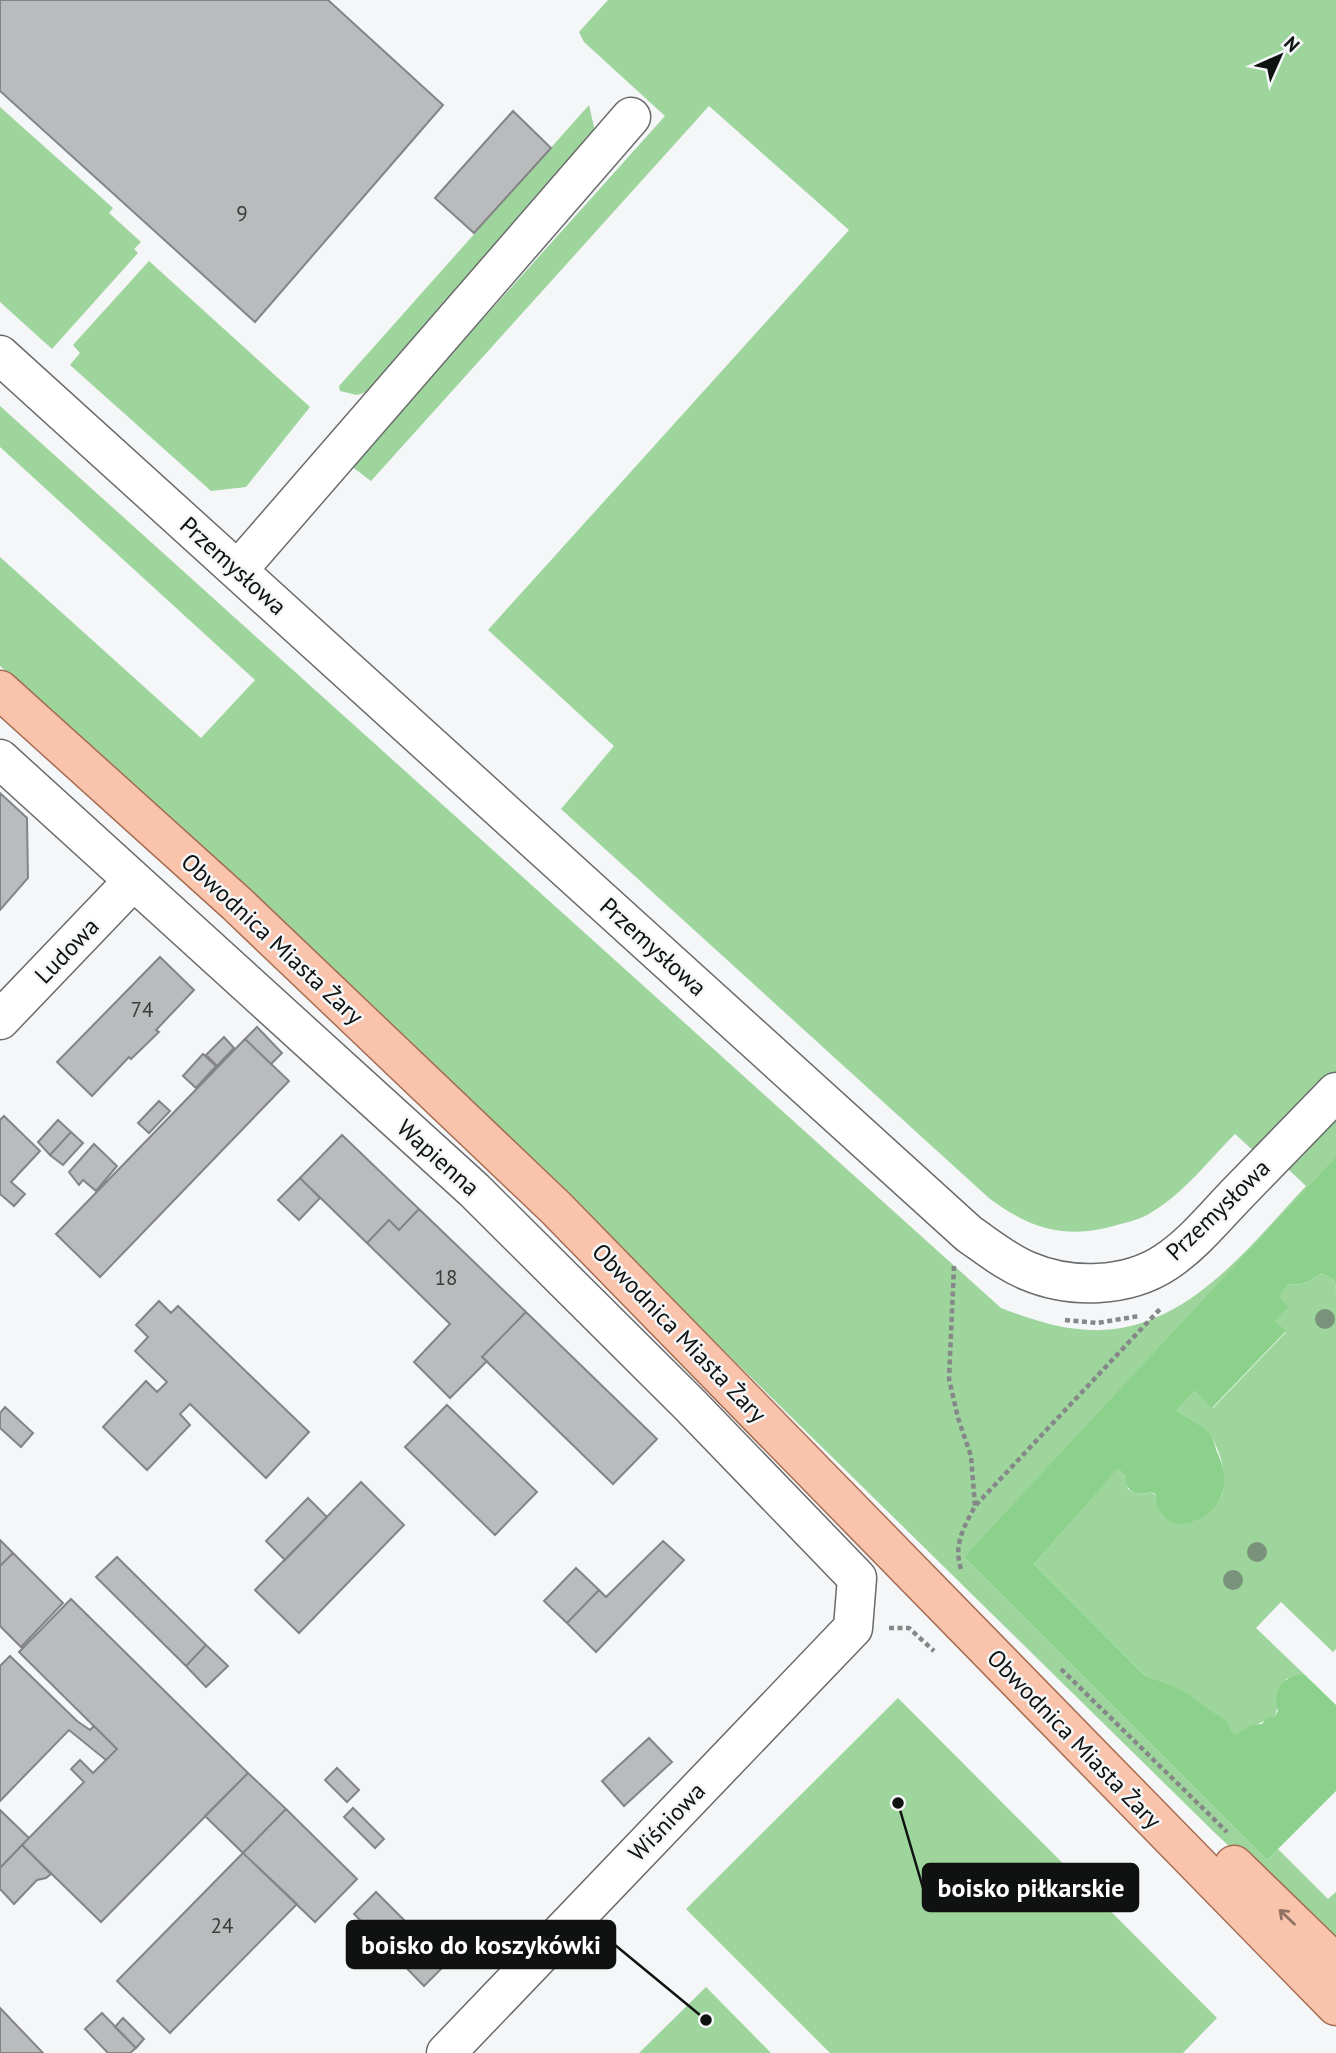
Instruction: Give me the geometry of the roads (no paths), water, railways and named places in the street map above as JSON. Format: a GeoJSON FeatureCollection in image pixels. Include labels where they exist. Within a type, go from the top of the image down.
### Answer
{"type":"FeatureCollection","features":[{"type":"Feature","properties":{"kind":"main road","name":"Obwodnica Miasta Żary"},"geometry":{"type":"LineString","coordinates":[[0,690],[236,903],[556,1208],[1335,2004]]}},
{"type":"Feature","properties":{"kind":"main road"},"geometry":{"type":"LineString","coordinates":[[1036,1701],[1189,1822],[1336,1964]]}},
{"type":"Feature","properties":{"kind":"street"},"geometry":{"type":"LineString","coordinates":[[238,570],[631,117]]}},
{"type":"Feature","properties":{"kind":"street","name":"Przemysłowa"},"geometry":{"type":"LineString","coordinates":[[0,355],[969,1234],[999,1255],[1029,1271],[1065,1281],[1100,1283],[1149,1271],[1166,1262],[1196,1237],[1336,1092]]}},
{"type":"Feature","properties":{"kind":"street","name":"Wapienna"},"geometry":{"type":"LineString","coordinates":[[0,759],[474,1190],[690,1405],[857,1578]]}},
{"type":"Feature","properties":{"kind":"street","name":"Ludowa"},"geometry":{"type":"LineString","coordinates":[[0,1020],[133,881]]}},
{"type":"Feature","properties":{"kind":"street","name":"Wiśniowa"},"geometry":{"type":"LineString","coordinates":[[446,2053],[853,1628],[857,1578]]}},
{"type":"Feature","properties":{"kind":"place","name":"boisko piłkarskie"},"geometry":{"type":"Point","coordinates":[898,1803]}},
{"type":"Feature","properties":{"kind":"place","name":"boisko do koszykówki"},"geometry":{"type":"Point","coordinates":[706,2020]}}]}
